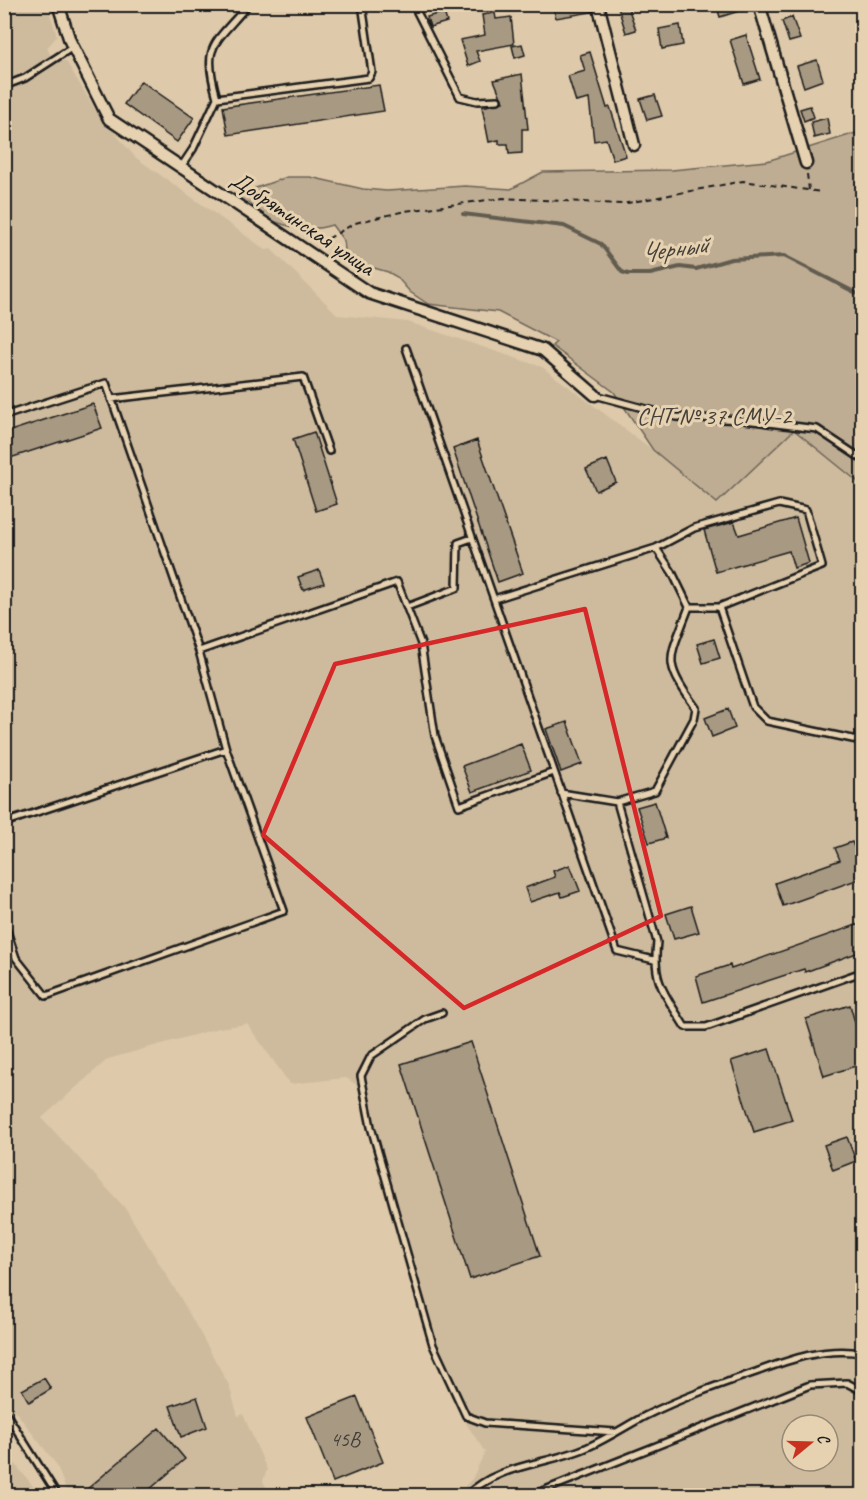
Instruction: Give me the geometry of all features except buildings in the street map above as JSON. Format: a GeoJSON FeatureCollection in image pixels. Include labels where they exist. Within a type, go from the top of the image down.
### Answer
{"type":"FeatureCollection","features":[{"type":"Feature","properties":{"kind":"street","name":"Добрятинская улица"},"geometry":{"type":"LineString","coordinates":[[58,4],[73,46],[109,119],[369,293],[543,350],[595,395]]}},
{"type":"Feature","properties":{"kind":"street"},"geometry":{"type":"LineString","coordinates":[[598,4],[634,145]]}},
{"type":"Feature","properties":{"kind":"street"},"geometry":{"type":"LineString","coordinates":[[759,4],[806,163]]}},
{"type":"Feature","properties":{"kind":"lane"},"geometry":{"type":"LineString","coordinates":[[216,98],[369,78],[372,72],[362,4]]}},
{"type":"Feature","properties":{"kind":"lane"},"geometry":{"type":"LineString","coordinates":[[413,4],[460,97],[477,101],[498,99]]}},
{"type":"Feature","properties":{"kind":"lane"},"geometry":{"type":"LineString","coordinates":[[181,167],[193,149],[216,98],[209,72],[210,49],[246,7]]}},
{"type":"Feature","properties":{"kind":"lane"},"geometry":{"type":"LineString","coordinates":[[4,86],[25,78],[73,46]]}},
{"type":"Feature","properties":{"kind":"lane"},"geometry":{"type":"LineString","coordinates":[[406,348],[617,951],[654,960]]}},
{"type":"Feature","properties":{"kind":"lane"},"geometry":{"type":"LineString","coordinates":[[111,399],[303,377],[329,451]]}},
{"type":"Feature","properties":{"kind":"lane"},"geometry":{"type":"LineString","coordinates":[[4,416],[105,383],[198,651],[226,749],[284,911],[46,996],[16,958],[4,922]]}},
{"type":"Feature","properties":{"kind":"lane"},"geometry":{"type":"LineString","coordinates":[[595,395],[676,417],[744,420],[817,429],[862,459]]}},
{"type":"Feature","properties":{"kind":"lane"},"geometry":{"type":"LineString","coordinates":[[494,599],[656,548],[694,528],[779,504],[806,510],[822,566],[719,607],[689,607]]}},
{"type":"Feature","properties":{"kind":"lane"},"geometry":{"type":"LineString","coordinates":[[407,607],[457,588],[458,543],[472,538]]}},
{"type":"Feature","properties":{"kind":"lane"},"geometry":{"type":"LineString","coordinates":[[561,793],[617,802],[655,791],[694,719],[696,708],[674,678],[670,660],[689,607],[672,572],[656,548]]}},
{"type":"Feature","properties":{"kind":"lane"},"geometry":{"type":"LineString","coordinates":[[198,651],[397,582],[421,644],[435,736],[459,806],[554,772]]}},
{"type":"Feature","properties":{"kind":"lane"},"geometry":{"type":"LineString","coordinates":[[719,607],[753,707],[767,721],[862,741]]}},
{"type":"Feature","properties":{"kind":"lane"},"geometry":{"type":"LineString","coordinates":[[4,823],[226,749]]}},
{"type":"Feature","properties":{"kind":"lane"},"geometry":{"type":"LineString","coordinates":[[617,802],[657,942],[654,960],[657,983],[685,1027],[706,1027],[862,972]]}},
{"type":"Feature","properties":{"kind":"lane"},"geometry":{"type":"LineString","coordinates":[[442,1013],[425,1019],[371,1056],[361,1076],[371,1128],[433,1345],[466,1416],[485,1423],[615,1432]]}},
{"type":"Feature","properties":{"kind":"lane"},"geometry":{"type":"LineString","coordinates":[[466,1496],[476,1486],[502,1472],[586,1448],[698,1393],[802,1355],[842,1350],[862,1353]]}},
{"type":"Feature","properties":{"kind":"lane"},"geometry":{"type":"LineString","coordinates":[[530,1496],[810,1385],[848,1383],[862,1391]]}},
{"type":"Feature","properties":{"kind":"lane"},"geometry":{"type":"LineString","coordinates":[[4,1410],[58,1496]]}},
{"type":"Feature","properties":{"kind":"path"},"geometry":{"type":"LineString","coordinates":[[806,163],[809,190]]}},
{"type":"Feature","properties":{"kind":"path"},"geometry":{"type":"LineString","coordinates":[[306,251],[355,223],[405,211],[503,198],[622,204],[743,181],[821,192]]}},
{"type":"Feature","properties":{"kind":"highlighted area"},"geometry":{"type":"Polygon","coordinates":[[[585,609],[661,916],[464,1008],[263,835],[335,664],[585,609]]]}},
{"type":"Feature","properties":{"kind":"shaded area"},"geometry":{"type":"Polygon","coordinates":[[[47,4],[57,36],[47,48],[53,60],[66,61],[95,109],[135,157],[266,250],[271,249],[338,315],[408,322],[542,367],[653,450],[717,503],[794,430],[862,485],[862,1495],[456,1495],[472,1479],[485,1452],[467,1425],[430,1347],[401,1254],[366,1128],[357,1085],[346,1078],[290,1084],[247,1024],[219,1028],[108,1059],[42,1118],[125,1208],[180,1297],[229,1385],[238,1416],[243,1414],[267,1470],[263,1481],[270,1495],[68,1495],[56,1464],[5,1398],[4,5],[47,4]]]}},
{"type":"Feature","properties":{"kind":"shaded area"},"geometry":{"type":"Polygon","coordinates":[[[5,1451],[40,1495],[5,1495],[5,1451]]]}},
{"type":"Feature","properties":{"kind":"green space","name":"СНТ № 37 СМУ-2"},"geometry":{"type":"Polygon","coordinates":[[[862,131],[862,485],[794,430],[717,503],[653,450],[614,392],[552,346],[556,342],[498,312],[428,304],[410,292],[397,277],[388,272],[346,260],[344,241],[332,225],[307,229],[295,227],[272,220],[238,203],[239,194],[287,177],[310,177],[363,189],[387,191],[465,186],[511,189],[543,172],[672,170],[767,161],[862,131]]]}},
{"type":"Feature","properties":{"kind":"waterway","name":"Черный"},"geometry":{"type":"LineString","coordinates":[[463,214],[564,226],[601,244],[622,272],[628,274],[650,274],[680,267],[696,269],[731,259],[784,256],[862,296]]}}]}
